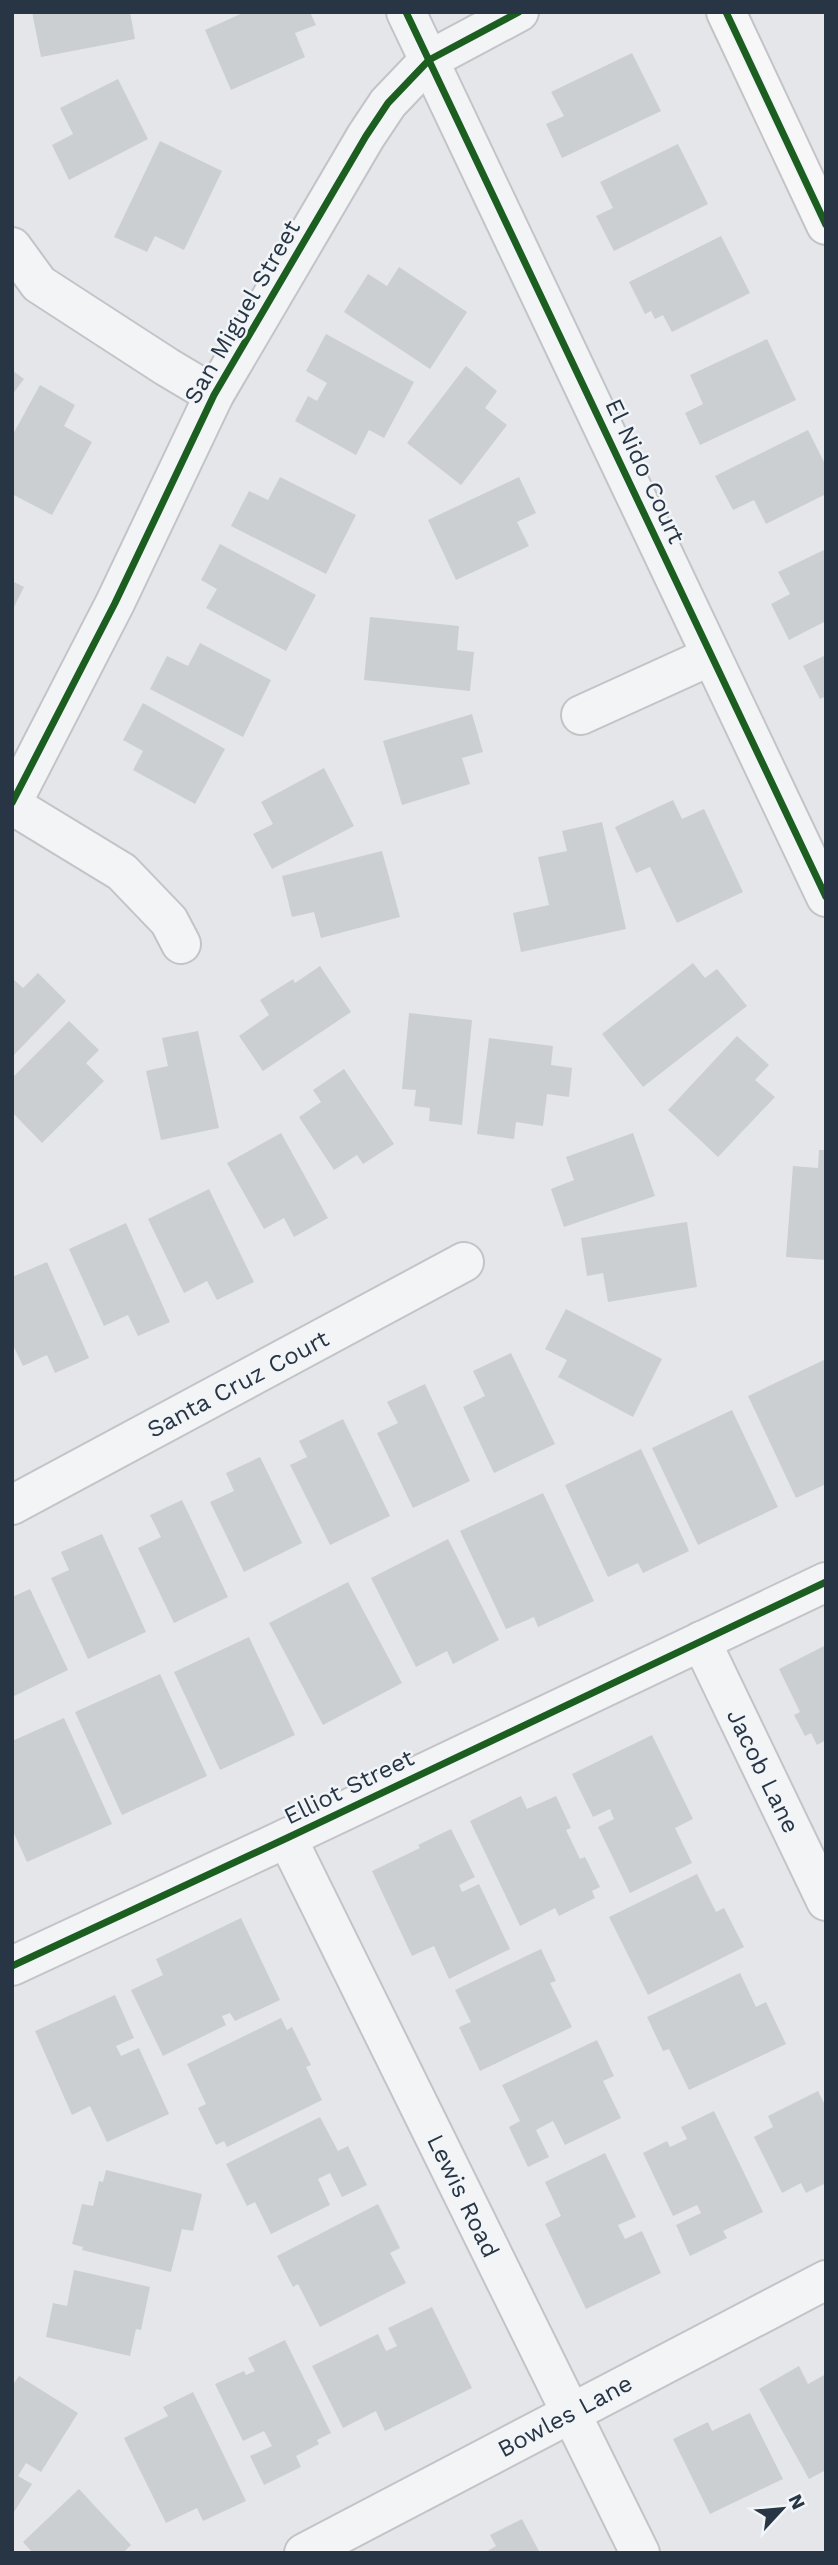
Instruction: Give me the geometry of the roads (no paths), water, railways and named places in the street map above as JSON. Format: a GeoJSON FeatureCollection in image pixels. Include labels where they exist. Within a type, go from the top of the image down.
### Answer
{"type":"FeatureCollection","features":[{"type":"Feature","properties":{"kind":"street","name":"El Nido Court"},"geometry":{"type":"LineString","coordinates":[[406,12],[826,897]]}},
{"type":"Feature","properties":{"kind":"street","name":"San Miguel Street"},"geometry":{"type":"LineString","coordinates":[[12,804],[115,603],[215,395],[366,135],[388,103],[429,60],[519,12]]}},
{"type":"Feature","properties":{"kind":"street"},"geometry":{"type":"LineString","coordinates":[[726,12],[826,225]]}},
{"type":"Feature","properties":{"kind":"street"},"geometry":{"type":"LineString","coordinates":[[12,247],[39,284],[167,368],[215,395]]}},
{"type":"Feature","properties":{"kind":"street"},"geometry":{"type":"LineString","coordinates":[[581,715],[711,656]]}},
{"type":"Feature","properties":{"kind":"street"},"geometry":{"type":"LineString","coordinates":[[12,804],[122,872],[169,921],[181,944]]}},
{"type":"Feature","properties":{"kind":"street","name":"Santa Cruz Court"},"geometry":{"type":"LineString","coordinates":[[12,1505],[464,1262]]}},
{"type":"Feature","properties":{"kind":"street","name":"Elliot Street"},"geometry":{"type":"LineString","coordinates":[[12,1966],[826,1582]]}},
{"type":"Feature","properties":{"kind":"street","name":"Jacob Lane"},"geometry":{"type":"LineString","coordinates":[[701,1641],[826,1900]]}},
{"type":"Feature","properties":{"kind":"street","name":"Lewis Road"},"geometry":{"type":"LineString","coordinates":[[288,1838],[640,2553]]}},
{"type":"Feature","properties":{"kind":"street","name":"Bowles Lane"},"geometry":{"type":"LineString","coordinates":[[304,2553],[826,2280]]}}]}
